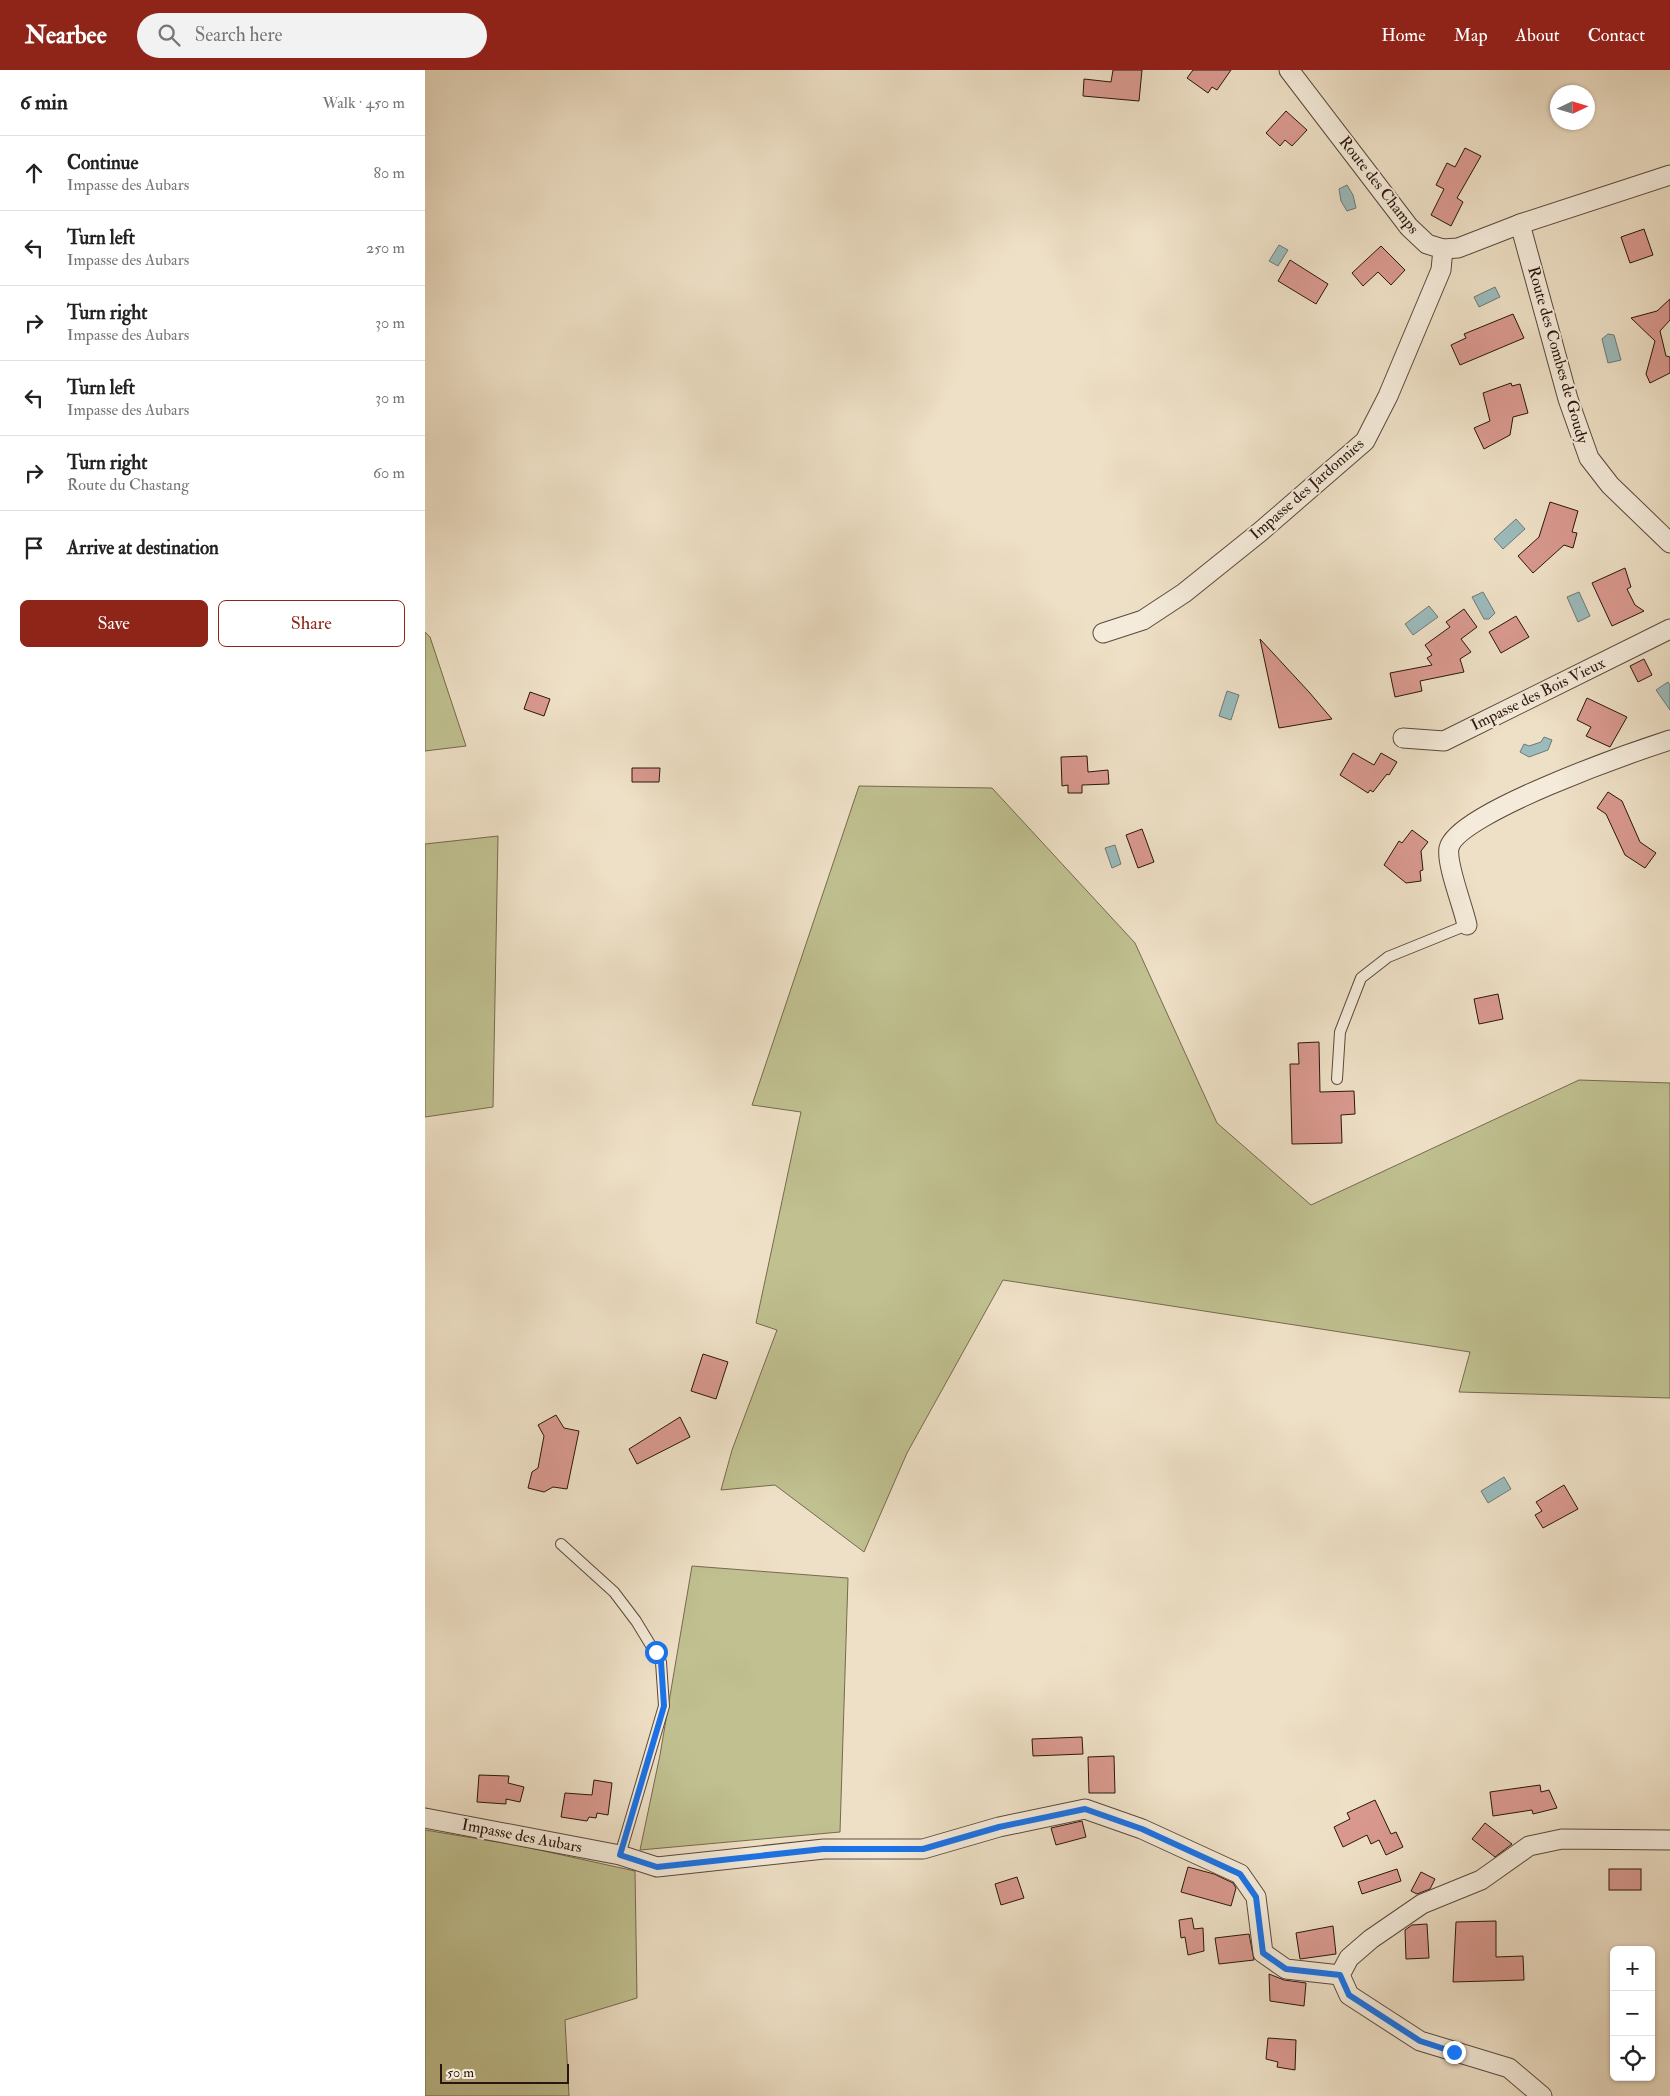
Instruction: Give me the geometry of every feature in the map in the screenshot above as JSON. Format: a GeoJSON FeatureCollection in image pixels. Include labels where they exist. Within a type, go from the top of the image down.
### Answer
{"type":"FeatureCollection","features":[{"type":"Feature","properties":{"kind":"street","name":"Route des Champs"},"geometry":{"type":"LineString","coordinates":[[1289,70],[1409,227],[1427,244],[1443,249]]}},
{"type":"Feature","properties":{"kind":"street"},"geometry":{"type":"LineString","coordinates":[[1443,249],[1458,248],[1520,224],[1670,175]]}},
{"type":"Feature","properties":{"kind":"street","name":"Route des Combes de Goudy"},"geometry":{"type":"LineString","coordinates":[[1520,224],[1568,399],[1589,458],[1610,485],[1670,543]]}},
{"type":"Feature","properties":{"kind":"street","name":"Impasse des Jardonnies"},"geometry":{"type":"LineString","coordinates":[[1103,633],[1143,620],[1184,593],[1260,532],[1365,441],[1388,396],[1441,270],[1443,249]]}},
{"type":"Feature","properties":{"kind":"street","name":"Impasse des Bois Vieux"},"geometry":{"type":"LineString","coordinates":[[1403,738],[1444,741],[1670,629]]}},
{"type":"Feature","properties":{"kind":"street"},"geometry":{"type":"LineString","coordinates":[[1467,925],[1448,857],[1450,845],[1465,828],[1545,786],[1670,740]]}},
{"type":"Feature","properties":{"kind":"street","name":"Impasse des Aubars"},"geometry":{"type":"LineString","coordinates":[[425,1818],[620,1855],[657,1867],[823,1849],[923,1849],[999,1827],[1085,1809],[1142,1829],[1240,1874],[1256,1897],[1263,1953],[1286,1969],[1340,1975]]}},
{"type":"Feature","properties":{"kind":"street"},"geometry":{"type":"LineString","coordinates":[[1542,2096],[1509,2068],[1420,2041],[1349,1995],[1340,1975],[1349,1958],[1371,1939],[1422,1904],[1481,1880],[1529,1846],[1562,1839],[1670,1840]]}},
{"type":"Feature","properties":{"kind":"lane"},"geometry":{"type":"LineString","coordinates":[[1337,1080],[1340,1032],[1361,978],[1388,957],[1467,925]]}},
{"type":"Feature","properties":{"kind":"lane"},"geometry":{"type":"LineString","coordinates":[[561,1544],[614,1592],[636,1621],[661,1662],[664,1706],[620,1855]]}},
{"type":"Feature","properties":{"kind":"green space"},"geometry":{"type":"Polygon","coordinates":[[[425,632],[430,637],[466,746],[425,751],[425,632]]]}},
{"type":"Feature","properties":{"kind":"green space"},"geometry":{"type":"Polygon","coordinates":[[[859,786],[992,788],[1135,943],[1217,1123],[1311,1205],[1579,1080],[1670,1083],[1670,1398],[1459,1392],[1470,1352],[1003,1280],[907,1453],[864,1552],[775,1485],[721,1490],[732,1450],[777,1330],[756,1323],[801,1112],[752,1105],[859,786]]]}},
{"type":"Feature","properties":{"kind":"green space"},"geometry":{"type":"Polygon","coordinates":[[[498,836],[493,1107],[425,1117],[425,844],[498,836]]]}},
{"type":"Feature","properties":{"kind":"green space"},"geometry":{"type":"Polygon","coordinates":[[[692,1566],[848,1578],[840,1832],[640,1850],[660,1755],[692,1566]]]}},
{"type":"Feature","properties":{"kind":"green space"},"geometry":{"type":"Polygon","coordinates":[[[425,1830],[521,1846],[635,1871],[637,1998],[565,2020],[569,2096],[425,2096],[425,1830]]]}},
{"type":"Feature","properties":{"kind":"water"},"geometry":{"type":"Polygon","coordinates":[[[1347,185],[1353,195],[1356,208],[1347,211],[1341,201],[1339,189],[1347,185]]]}},
{"type":"Feature","properties":{"kind":"water"},"geometry":{"type":"Polygon","coordinates":[[[1279,245],[1288,250],[1278,266],[1269,261],[1279,245]]]}},
{"type":"Feature","properties":{"kind":"water"},"geometry":{"type":"Polygon","coordinates":[[[1495,287],[1500,297],[1479,307],[1474,297],[1495,287]]]}},
{"type":"Feature","properties":{"kind":"water"},"geometry":{"type":"Polygon","coordinates":[[[1608,334],[1614,335],[1621,360],[1608,363],[1602,339],[1608,334]]]}},
{"type":"Feature","properties":{"kind":"water"},"geometry":{"type":"Polygon","coordinates":[[[1516,519],[1525,529],[1503,549],[1494,539],[1516,519]]]}},
{"type":"Feature","properties":{"kind":"water"},"geometry":{"type":"Polygon","coordinates":[[[1483,592],[1495,613],[1489,619],[1484,619],[1472,597],[1483,592]]]}},
{"type":"Feature","properties":{"kind":"water"},"geometry":{"type":"Polygon","coordinates":[[[1579,592],[1590,616],[1578,622],[1567,597],[1579,592]]]}},
{"type":"Feature","properties":{"kind":"water"},"geometry":{"type":"Polygon","coordinates":[[[1429,606],[1438,617],[1413,635],[1405,624],[1429,606]]]}},
{"type":"Feature","properties":{"kind":"water"},"geometry":{"type":"Polygon","coordinates":[[[1668,682],[1670,685],[1670,710],[1656,690],[1668,682]]]}},
{"type":"Feature","properties":{"kind":"water"},"geometry":{"type":"Polygon","coordinates":[[[1227,691],[1239,695],[1231,720],[1219,716],[1227,691]]]}},
{"type":"Feature","properties":{"kind":"water"},"geometry":{"type":"Polygon","coordinates":[[[1544,737],[1552,740],[1548,750],[1529,757],[1520,752],[1524,744],[1529,746],[1541,742],[1544,737]]]}},
{"type":"Feature","properties":{"kind":"water"},"geometry":{"type":"Polygon","coordinates":[[[1115,845],[1121,864],[1112,868],[1105,848],[1115,845]]]}},
{"type":"Feature","properties":{"kind":"water"},"geometry":{"type":"Polygon","coordinates":[[[1504,1477],[1511,1489],[1488,1503],[1481,1491],[1504,1477]]]}},
{"type":"Feature","properties":{"kind":"building"},"geometry":{"type":"Polygon","coordinates":[[[1113,70],[1142,70],[1139,101],[1083,96],[1084,79],[1111,82],[1113,70]]]}},
{"type":"Feature","properties":{"kind":"building"},"geometry":{"type":"Polygon","coordinates":[[[1193,70],[1231,70],[1217,90],[1212,87],[1208,93],[1187,78],[1193,70]]]}},
{"type":"Feature","properties":{"kind":"building"},"geometry":{"type":"Polygon","coordinates":[[[1286,111],[1307,130],[1292,146],[1285,140],[1280,146],[1266,133],[1286,111]]]}},
{"type":"Feature","properties":{"kind":"building"},"geometry":{"type":"Polygon","coordinates":[[[1465,148],[1481,156],[1457,198],[1463,202],[1451,226],[1431,215],[1444,189],[1436,185],[1447,163],[1455,167],[1465,148]]]}},
{"type":"Feature","properties":{"kind":"building"},"geometry":{"type":"Polygon","coordinates":[[[1644,229],[1653,255],[1630,263],[1621,237],[1644,229]]]}},
{"type":"Feature","properties":{"kind":"building"},"geometry":{"type":"Polygon","coordinates":[[[1381,246],[1405,270],[1391,285],[1378,272],[1363,286],[1352,273],[1381,246]]]}},
{"type":"Feature","properties":{"kind":"building"},"geometry":{"type":"Polygon","coordinates":[[[1290,260],[1328,284],[1316,304],[1278,281],[1290,260]]]}},
{"type":"Feature","properties":{"kind":"building"},"geometry":{"type":"Polygon","coordinates":[[[1670,299],[1670,320],[1660,331],[1666,356],[1670,357],[1670,373],[1650,383],[1646,374],[1655,341],[1631,318],[1657,311],[1670,299]]]}},
{"type":"Feature","properties":{"kind":"building"},"geometry":{"type":"Polygon","coordinates":[[[1513,314],[1524,338],[1460,365],[1451,345],[1466,338],[1464,334],[1513,314]]]}},
{"type":"Feature","properties":{"kind":"building"},"geometry":{"type":"Polygon","coordinates":[[[1511,383],[1512,386],[1520,384],[1528,413],[1513,417],[1510,435],[1484,449],[1474,428],[1490,421],[1483,393],[1511,383]]]}},
{"type":"Feature","properties":{"kind":"building"},"geometry":{"type":"Polygon","coordinates":[[[1550,502],[1578,511],[1572,532],[1577,533],[1573,548],[1564,545],[1533,573],[1518,556],[1539,537],[1550,502]]]}},
{"type":"Feature","properties":{"kind":"building"},"geometry":{"type":"Polygon","coordinates":[[[1625,568],[1631,587],[1627,589],[1635,605],[1644,611],[1612,626],[1592,583],[1625,568]]]}},
{"type":"Feature","properties":{"kind":"building"},"geometry":{"type":"Polygon","coordinates":[[[1464,609],[1477,627],[1461,639],[1471,652],[1460,659],[1464,672],[1420,681],[1422,691],[1395,697],[1390,673],[1432,665],[1427,658],[1432,655],[1425,645],[1450,627],[1446,622],[1464,609]]]}},
{"type":"Feature","properties":{"kind":"building"},"geometry":{"type":"Polygon","coordinates":[[[1516,616],[1529,637],[1501,653],[1489,632],[1516,616]]]}},
{"type":"Feature","properties":{"kind":"building"},"geometry":{"type":"Polygon","coordinates":[[[1260,639],[1309,692],[1332,719],[1279,728],[1260,639]]]}},
{"type":"Feature","properties":{"kind":"building"},"geometry":{"type":"Polygon","coordinates":[[[1644,659],[1652,675],[1638,682],[1630,666],[1644,659]]]}},
{"type":"Feature","properties":{"kind":"building"},"geometry":{"type":"Polygon","coordinates":[[[530,692],[550,699],[544,716],[524,709],[530,692]]]}},
{"type":"Feature","properties":{"kind":"building"},"geometry":{"type":"Polygon","coordinates":[[[1587,698],[1627,717],[1610,747],[1586,736],[1591,727],[1577,720],[1587,698]]]}},
{"type":"Feature","properties":{"kind":"building"},"geometry":{"type":"Polygon","coordinates":[[[1353,753],[1374,765],[1381,753],[1397,762],[1389,775],[1387,774],[1373,792],[1370,790],[1368,793],[1340,775],[1353,753]]]}},
{"type":"Feature","properties":{"kind":"building"},"geometry":{"type":"Polygon","coordinates":[[[1087,756],[1088,772],[1108,770],[1109,784],[1082,785],[1082,793],[1068,793],[1068,785],[1062,786],[1061,757],[1087,756]]]}},
{"type":"Feature","properties":{"kind":"building"},"geometry":{"type":"Polygon","coordinates":[[[632,768],[660,768],[659,782],[632,782],[632,768]]]}},
{"type":"Feature","properties":{"kind":"building"},"geometry":{"type":"Polygon","coordinates":[[[1608,792],[1622,801],[1640,842],[1656,853],[1645,868],[1625,855],[1606,814],[1597,808],[1608,792]]]}},
{"type":"Feature","properties":{"kind":"building"},"geometry":{"type":"Polygon","coordinates":[[[1142,829],[1154,862],[1138,868],[1126,835],[1142,829]]]}},
{"type":"Feature","properties":{"kind":"building"},"geometry":{"type":"Polygon","coordinates":[[[1412,830],[1428,842],[1421,851],[1423,870],[1420,871],[1421,881],[1406,883],[1384,865],[1399,841],[1402,843],[1412,830]]]}},
{"type":"Feature","properties":{"kind":"building"},"geometry":{"type":"Polygon","coordinates":[[[1498,994],[1503,1019],[1479,1024],[1474,999],[1498,994]]]}},
{"type":"Feature","properties":{"kind":"building"},"geometry":{"type":"Polygon","coordinates":[[[1319,1042],[1320,1092],[1354,1091],[1355,1114],[1341,1115],[1342,1143],[1292,1144],[1290,1064],[1299,1064],[1298,1043],[1319,1042]]]}},
{"type":"Feature","properties":{"kind":"building"},"geometry":{"type":"Polygon","coordinates":[[[703,1354],[728,1362],[716,1399],[691,1391],[703,1354]]]}},
{"type":"Feature","properties":{"kind":"building"},"geometry":{"type":"Polygon","coordinates":[[[556,1415],[564,1428],[579,1431],[567,1489],[553,1487],[544,1492],[528,1488],[532,1472],[538,1468],[544,1436],[538,1425],[556,1415]]]}},
{"type":"Feature","properties":{"kind":"building"},"geometry":{"type":"Polygon","coordinates":[[[680,1417],[690,1437],[637,1464],[629,1449],[680,1417]]]}},
{"type":"Feature","properties":{"kind":"building"},"geometry":{"type":"Polygon","coordinates":[[[1564,1485],[1578,1509],[1543,1528],[1535,1515],[1542,1511],[1536,1502],[1564,1485]]]}},
{"type":"Feature","properties":{"kind":"building"},"geometry":{"type":"Polygon","coordinates":[[[1082,1737],[1083,1754],[1033,1756],[1032,1739],[1082,1737]]]}},
{"type":"Feature","properties":{"kind":"building"},"geometry":{"type":"Polygon","coordinates":[[[1114,1756],[1115,1793],[1089,1793],[1088,1757],[1114,1756]]]}},
{"type":"Feature","properties":{"kind":"building"},"geometry":{"type":"Polygon","coordinates":[[[479,1775],[509,1776],[508,1783],[524,1787],[520,1802],[506,1799],[506,1804],[477,1802],[479,1775]]]}},
{"type":"Feature","properties":{"kind":"building"},"geometry":{"type":"Polygon","coordinates":[[[594,1780],[612,1783],[608,1815],[597,1813],[596,1818],[589,1817],[587,1821],[561,1817],[565,1793],[592,1795],[594,1780]]]}},
{"type":"Feature","properties":{"kind":"building"},"geometry":{"type":"Polygon","coordinates":[[[1540,1785],[1541,1792],[1549,1790],[1557,1808],[1533,1814],[1532,1810],[1493,1816],[1490,1792],[1540,1785]]]}},
{"type":"Feature","properties":{"kind":"building"},"geometry":{"type":"Polygon","coordinates":[[[1375,1800],[1391,1834],[1396,1832],[1403,1847],[1386,1855],[1379,1840],[1371,1844],[1367,1835],[1343,1847],[1334,1827],[1350,1819],[1347,1813],[1375,1800]]]}},
{"type":"Feature","properties":{"kind":"building"},"geometry":{"type":"Polygon","coordinates":[[[1082,1821],[1086,1837],[1056,1845],[1051,1828],[1082,1821]]]}},
{"type":"Feature","properties":{"kind":"building"},"geometry":{"type":"Polygon","coordinates":[[[1485,1823],[1512,1844],[1495,1857],[1472,1839],[1485,1823]]]}},
{"type":"Feature","properties":{"kind":"building"},"geometry":{"type":"Polygon","coordinates":[[[1188,1867],[1214,1874],[1233,1883],[1236,1888],[1231,1906],[1181,1892],[1188,1867]]]}},
{"type":"Feature","properties":{"kind":"building"},"geometry":{"type":"Polygon","coordinates":[[[1397,1869],[1401,1881],[1362,1894],[1358,1882],[1397,1869]]]}},
{"type":"Feature","properties":{"kind":"building"},"geometry":{"type":"Polygon","coordinates":[[[1609,1869],[1641,1869],[1641,1890],[1609,1890],[1609,1869]]]}},
{"type":"Feature","properties":{"kind":"building"},"geometry":{"type":"Polygon","coordinates":[[[1421,1872],[1435,1879],[1430,1889],[1417,1894],[1411,1891],[1421,1872]]]}},
{"type":"Feature","properties":{"kind":"building"},"geometry":{"type":"Polygon","coordinates":[[[1017,1877],[1024,1898],[1001,1905],[995,1884],[1017,1877]]]}},
{"type":"Feature","properties":{"kind":"building"},"geometry":{"type":"Polygon","coordinates":[[[1192,1918],[1194,1929],[1203,1928],[1204,1951],[1188,1955],[1185,1937],[1181,1938],[1179,1920],[1192,1918]]]}},
{"type":"Feature","properties":{"kind":"building"},"geometry":{"type":"Polygon","coordinates":[[[1496,1921],[1496,1957],[1523,1956],[1524,1980],[1453,1982],[1456,1922],[1496,1921]]]}},
{"type":"Feature","properties":{"kind":"building"},"geometry":{"type":"Polygon","coordinates":[[[1427,1924],[1429,1958],[1406,1959],[1405,1930],[1412,1925],[1427,1924]]]}},
{"type":"Feature","properties":{"kind":"building"},"geometry":{"type":"Polygon","coordinates":[[[1333,1926],[1336,1954],[1300,1959],[1296,1933],[1333,1926]]]}},
{"type":"Feature","properties":{"kind":"building"},"geometry":{"type":"Polygon","coordinates":[[[1249,1934],[1254,1960],[1219,1964],[1215,1938],[1249,1934]]]}},
{"type":"Feature","properties":{"kind":"building"},"geometry":{"type":"Polygon","coordinates":[[[1269,1974],[1284,1980],[1306,1983],[1304,2006],[1270,2001],[1269,1974]]]}},
{"type":"Feature","properties":{"kind":"building"},"geometry":{"type":"Polygon","coordinates":[[[1268,2038],[1296,2040],[1295,2070],[1277,2067],[1278,2062],[1266,2059],[1268,2038]]]}},
{"type":"Feature","properties":{"kind":"route"},"geometry":{"type":"LineString","coordinates":[[656,1652],[661,1662],[664,1706],[620,1855],[657,1867],[700,1864],[823,1849],[923,1849],[999,1827],[1085,1809],[1142,1829],[1240,1874],[1256,1897],[1263,1953],[1286,1969],[1340,1975],[1349,1995],[1420,2041],[1454,2052]]}}]}
